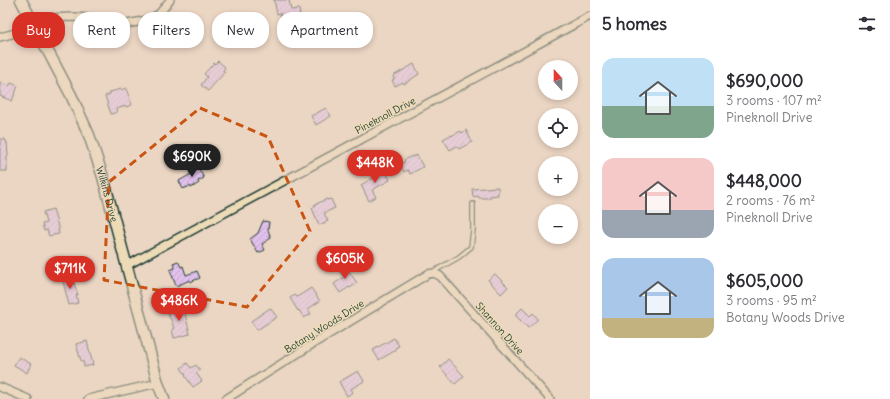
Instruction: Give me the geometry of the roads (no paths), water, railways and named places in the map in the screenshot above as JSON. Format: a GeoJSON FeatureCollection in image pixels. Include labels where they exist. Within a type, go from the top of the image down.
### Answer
{"type":"FeatureCollection","features":[{"type":"Feature","properties":{"kind":"street","name":"Wilkins Drive"},"geometry":{"type":"LineString","coordinates":[[21,0],[27,12]]}},
{"type":"Feature","properties":{"kind":"street"},"geometry":{"type":"LineString","coordinates":[[65,17],[90,18],[112,23],[127,24],[148,20],[160,14],[170,0]]}},
{"type":"Feature","properties":{"kind":"street","name":"Pineknoll Drive"},"geometry":{"type":"LineString","coordinates":[[126,266],[590,16]]}},
{"type":"Feature","properties":{"kind":"street"},"geometry":{"type":"LineString","coordinates":[[0,37],[12,33]]}},
{"type":"Feature","properties":{"kind":"street","name":"Wilkins Drive"},"geometry":{"type":"LineString","coordinates":[[46,48],[71,95],[89,135],[103,177],[158,383],[164,399]]}},
{"type":"Feature","properties":{"kind":"street","name":"Botany Woods Drive"},"geometry":{"type":"LineString","coordinates":[[226,399],[428,274],[434,273]]}},
{"type":"Feature","properties":{"kind":"street","name":"Shannon Drive"},"geometry":{"type":"LineString","coordinates":[[434,273],[440,276],[550,399]]}},
{"type":"Feature","properties":{"kind":"street"},"geometry":{"type":"LineString","coordinates":[[88,399],[158,383]]}},
{"type":"Feature","properties":{"kind":"street"},"geometry":{"type":"LineString","coordinates":[[0,387],[28,399]]}},
{"type":"Feature","properties":{"kind":"lane"},"geometry":{"type":"LineString","coordinates":[[434,273],[438,269],[459,257],[471,247],[473,239],[473,204]]}}]}
